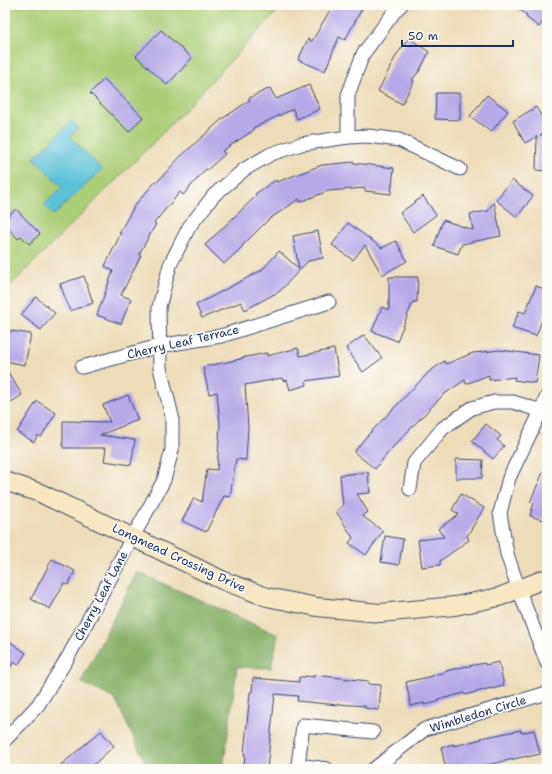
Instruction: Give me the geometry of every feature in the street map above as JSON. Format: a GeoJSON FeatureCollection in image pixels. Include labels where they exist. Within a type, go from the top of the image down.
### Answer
{"type":"FeatureCollection","features":[{"type":"Feature","properties":{"kind":"street"},"geometry":{"type":"LineString","coordinates":[[348,137],[348,95],[362,54],[401,5]]}},
{"type":"Feature","properties":{"kind":"street","name":"Cherry Leaf Lane"},"geometry":{"type":"LineString","coordinates":[[5,740],[38,705],[67,659],[164,480],[172,450],[172,416],[160,368],[159,307],[170,264],[189,227],[214,195],[245,169],[271,154],[301,144],[348,137],[368,136],[399,140],[460,169]]}},
{"type":"Feature","properties":{"kind":"street","name":"Cherry Leaf Terrace"},"geometry":{"type":"LineString","coordinates":[[82,367],[159,346],[221,336],[329,302]]}},
{"type":"Feature","properties":{"kind":"street"},"geometry":{"type":"LineString","coordinates":[[547,396],[509,478],[500,514],[507,554],[547,663]]}},
{"type":"Feature","properties":{"kind":"street"},"geometry":{"type":"LineString","coordinates":[[410,489],[414,463],[443,428],[472,408],[494,402],[513,402],[541,411]]}},
{"type":"Feature","properties":{"kind":"street","name":"Longmead Crossing Drive"},"geometry":{"type":"LineString","coordinates":[[5,481],[40,493],[224,581],[267,597],[317,607],[380,613],[455,606],[499,597],[547,578]]}},
{"type":"Feature","properties":{"kind":"street","name":"Wimbledon Circle"},"geometry":{"type":"LineString","coordinates":[[374,769],[425,729],[547,693]]}},
{"type":"Feature","properties":{"kind":"street"},"geometry":{"type":"LineString","coordinates":[[327,769],[298,765],[303,725],[373,732]]}},
{"type":"Feature","properties":{"kind":"green space"},"geometry":{"type":"Polygon","coordinates":[[[5,5],[283,5],[161,135],[5,291],[5,5]]]}},
{"type":"Feature","properties":{"kind":"green space"},"geometry":{"type":"Polygon","coordinates":[[[137,572],[278,635],[271,668],[237,667],[223,769],[147,769],[143,757],[115,699],[81,682],[137,572]]]}},
{"type":"Feature","properties":{"kind":"water"},"geometry":{"type":"Polygon","coordinates":[[[72,121],[78,128],[70,137],[102,169],[54,215],[44,205],[62,187],[34,158],[72,121]]]}},
{"type":"Feature","properties":{"kind":"building"},"geometry":{"type":"Polygon","coordinates":[[[333,5],[364,5],[345,40],[339,37],[325,71],[298,60],[308,39],[312,41],[333,5]]]}},
{"type":"Feature","properties":{"kind":"building"},"geometry":{"type":"Polygon","coordinates":[[[512,5],[540,5],[547,10],[547,16],[539,27],[526,17],[527,15],[512,5]]]}},
{"type":"Feature","properties":{"kind":"building"},"geometry":{"type":"Polygon","coordinates":[[[161,30],[192,58],[167,85],[136,56],[161,30]]]}},
{"type":"Feature","properties":{"kind":"building"},"geometry":{"type":"Polygon","coordinates":[[[409,38],[429,52],[420,70],[412,80],[414,81],[402,104],[378,91],[397,54],[409,38]]]}},
{"type":"Feature","properties":{"kind":"building"},"geometry":{"type":"Polygon","coordinates":[[[104,79],[143,117],[129,132],[90,93],[104,79]]]}},
{"type":"Feature","properties":{"kind":"building"},"geometry":{"type":"Polygon","coordinates":[[[309,85],[320,109],[297,119],[293,109],[253,128],[254,130],[222,151],[225,154],[207,170],[206,169],[183,195],[180,192],[154,223],[156,224],[139,254],[141,255],[121,295],[131,299],[121,324],[97,315],[113,271],[105,266],[121,233],[119,233],[135,205],[156,181],[157,182],[180,157],[222,119],[250,100],[249,98],[270,88],[276,99],[309,85]]]}},
{"type":"Feature","properties":{"kind":"building"},"geometry":{"type":"Polygon","coordinates":[[[436,93],[460,93],[460,120],[435,119],[436,93]]]}},
{"type":"Feature","properties":{"kind":"building"},"geometry":{"type":"Polygon","coordinates":[[[487,95],[508,111],[491,132],[470,116],[487,95]]]}},
{"type":"Feature","properties":{"kind":"building"},"geometry":{"type":"Polygon","coordinates":[[[536,107],[547,126],[547,131],[540,135],[547,135],[547,171],[536,170],[537,136],[525,143],[513,121],[536,107]]]}},
{"type":"Feature","properties":{"kind":"building"},"geometry":{"type":"Polygon","coordinates":[[[354,162],[394,168],[391,194],[365,191],[365,188],[328,191],[300,202],[299,199],[268,220],[224,264],[205,245],[256,196],[255,194],[276,180],[277,182],[322,165],[354,162]]]}},
{"type":"Feature","properties":{"kind":"building"},"geometry":{"type":"Polygon","coordinates":[[[512,180],[533,196],[517,217],[496,200],[512,180]]]}},
{"type":"Feature","properties":{"kind":"building"},"geometry":{"type":"Polygon","coordinates":[[[423,196],[436,215],[413,232],[400,213],[423,196]]]}},
{"type":"Feature","properties":{"kind":"building"},"geometry":{"type":"Polygon","coordinates":[[[494,202],[501,236],[462,244],[458,254],[434,246],[443,220],[473,230],[470,214],[488,211],[494,202]]]}},
{"type":"Feature","properties":{"kind":"building"},"geometry":{"type":"Polygon","coordinates":[[[16,209],[40,234],[29,244],[21,236],[18,239],[5,225],[5,219],[16,209]]]}},
{"type":"Feature","properties":{"kind":"building"},"geometry":{"type":"Polygon","coordinates":[[[348,223],[382,248],[396,241],[407,261],[382,275],[365,245],[353,260],[332,245],[348,223]]]}},
{"type":"Feature","properties":{"kind":"building"},"geometry":{"type":"Polygon","coordinates":[[[318,231],[323,258],[308,261],[280,291],[245,310],[241,302],[202,318],[196,305],[262,270],[279,251],[299,269],[293,236],[318,231]]]}},
{"type":"Feature","properties":{"kind":"building"},"geometry":{"type":"Polygon","coordinates":[[[84,276],[93,303],[70,311],[60,284],[84,276]]]}},
{"type":"Feature","properties":{"kind":"building"},"geometry":{"type":"Polygon","coordinates":[[[389,277],[418,277],[417,302],[413,302],[397,341],[372,331],[382,307],[389,310],[389,277]]]}},
{"type":"Feature","properties":{"kind":"building"},"geometry":{"type":"Polygon","coordinates":[[[536,286],[547,290],[547,307],[536,336],[512,328],[519,311],[525,313],[536,286]]]}},
{"type":"Feature","properties":{"kind":"building"},"geometry":{"type":"Polygon","coordinates":[[[36,297],[55,313],[41,330],[21,315],[36,297]]]}},
{"type":"Feature","properties":{"kind":"building"},"geometry":{"type":"Polygon","coordinates":[[[5,330],[31,334],[25,365],[5,361],[5,330]]]}},
{"type":"Feature","properties":{"kind":"building"},"geometry":{"type":"Polygon","coordinates":[[[364,335],[382,358],[363,372],[346,348],[364,335]]]}},
{"type":"Feature","properties":{"kind":"building"},"geometry":{"type":"Polygon","coordinates":[[[298,348],[300,356],[334,349],[339,376],[306,381],[307,385],[290,390],[287,380],[283,381],[282,378],[245,385],[248,427],[246,460],[236,459],[230,497],[224,496],[206,532],[182,521],[194,498],[202,502],[207,469],[217,470],[220,424],[217,392],[209,394],[203,367],[267,353],[267,356],[298,348]]]}},
{"type":"Feature","properties":{"kind":"building"},"geometry":{"type":"Polygon","coordinates":[[[500,350],[539,355],[535,383],[514,380],[515,377],[489,380],[489,375],[466,384],[465,380],[443,395],[390,450],[375,469],[354,452],[365,438],[429,372],[444,361],[446,364],[473,353],[500,350]]]}},
{"type":"Feature","properties":{"kind":"building"},"geometry":{"type":"Polygon","coordinates":[[[5,367],[22,395],[5,406],[5,367]]]}},
{"type":"Feature","properties":{"kind":"building"},"geometry":{"type":"Polygon","coordinates":[[[128,395],[138,420],[100,435],[135,440],[131,465],[104,461],[106,448],[63,448],[63,421],[110,422],[103,405],[128,395]]]}},
{"type":"Feature","properties":{"kind":"building"},"geometry":{"type":"Polygon","coordinates":[[[37,401],[56,413],[41,437],[38,435],[34,442],[17,432],[37,401]]]}},
{"type":"Feature","properties":{"kind":"building"},"geometry":{"type":"Polygon","coordinates":[[[486,424],[501,436],[497,440],[504,446],[493,459],[472,441],[486,424]]]}},
{"type":"Feature","properties":{"kind":"building"},"geometry":{"type":"Polygon","coordinates":[[[456,459],[483,460],[482,478],[456,478],[456,459]]]}},
{"type":"Feature","properties":{"kind":"building"},"geometry":{"type":"Polygon","coordinates":[[[547,463],[547,521],[530,516],[534,503],[530,502],[547,463]]]}},
{"type":"Feature","properties":{"kind":"building"},"geometry":{"type":"Polygon","coordinates":[[[368,472],[370,493],[357,494],[368,512],[362,516],[383,531],[366,555],[349,543],[353,538],[336,511],[343,506],[340,475],[368,472]]]}},
{"type":"Feature","properties":{"kind":"building"},"geometry":{"type":"Polygon","coordinates":[[[461,494],[484,508],[467,536],[469,540],[440,561],[440,565],[422,567],[418,540],[444,537],[438,529],[459,514],[452,510],[461,494]]]}},
{"type":"Feature","properties":{"kind":"building"},"geometry":{"type":"Polygon","coordinates":[[[385,536],[403,539],[399,565],[381,562],[385,536]]]}},
{"type":"Feature","properties":{"kind":"building"},"geometry":{"type":"Polygon","coordinates":[[[52,559],[75,571],[68,585],[64,583],[50,609],[31,599],[52,559]]]}},
{"type":"Feature","properties":{"kind":"building"},"geometry":{"type":"Polygon","coordinates":[[[5,638],[26,653],[18,665],[14,662],[5,675],[5,638]]]}},
{"type":"Feature","properties":{"kind":"building"},"geometry":{"type":"Polygon","coordinates":[[[499,662],[504,686],[465,695],[464,693],[438,700],[438,702],[411,706],[406,682],[433,676],[458,668],[499,662]]]}},
{"type":"Feature","properties":{"kind":"building"},"geometry":{"type":"Polygon","coordinates":[[[314,675],[368,681],[368,684],[381,685],[379,710],[365,708],[365,706],[297,701],[298,696],[275,694],[267,769],[244,768],[250,692],[252,692],[253,678],[299,682],[299,677],[314,677],[314,675]]]}},
{"type":"Feature","properties":{"kind":"building"},"geometry":{"type":"Polygon","coordinates":[[[521,730],[521,733],[534,730],[540,754],[474,768],[446,769],[441,747],[454,744],[454,746],[482,739],[481,738],[521,730]]]}},
{"type":"Feature","properties":{"kind":"building"},"geometry":{"type":"Polygon","coordinates":[[[101,731],[114,746],[89,769],[56,769],[101,731]]]}}]}
